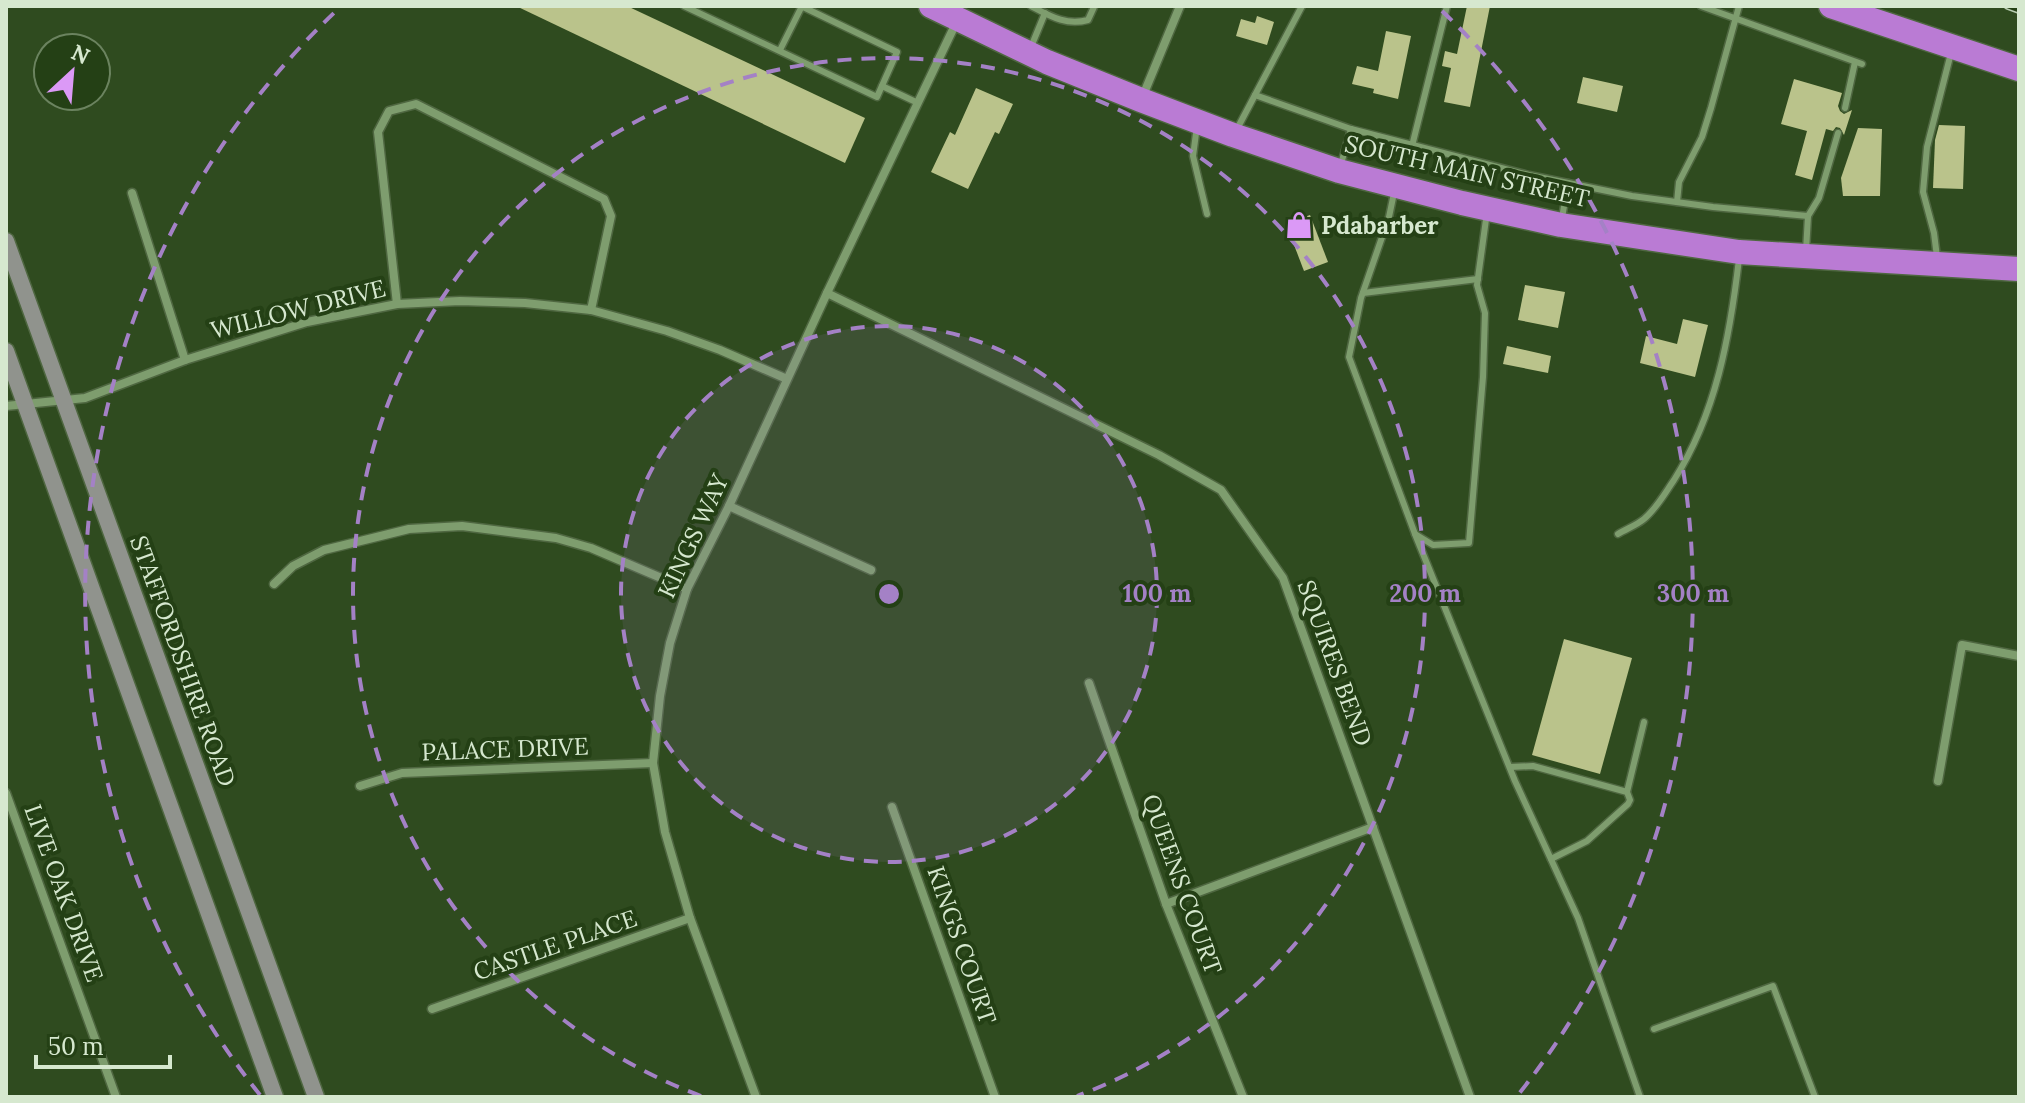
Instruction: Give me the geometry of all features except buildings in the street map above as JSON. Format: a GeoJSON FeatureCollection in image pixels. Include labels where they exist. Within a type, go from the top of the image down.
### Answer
{"type":"FeatureCollection","features":[{"type":"Feature","properties":{"kind":"highway","name":"SOUTH MAIN STREET"},"geometry":{"type":"LineString","coordinates":[[931,6],[1028,53],[1233,135],[1339,171],[1488,209],[1561,225],[1739,252],[2019,269]]}},
{"type":"Feature","properties":{"kind":"highway"},"geometry":{"type":"LineString","coordinates":[[1831,6],[2019,69]]}},
{"type":"Feature","properties":{"kind":"highway"},"geometry":{"type":"LineString","coordinates":[[1991,267],[2019,250]]}},
{"type":"Feature","properties":{"kind":"main road","name":"STAFFORDSHIRE ROAD"},"geometry":{"type":"LineString","coordinates":[[6,241],[316,1097]]}},
{"type":"Feature","properties":{"kind":"main road"},"geometry":{"type":"LineString","coordinates":[[6,351],[275,1097]]}},
{"type":"Feature","properties":{"kind":"street"},"geometry":{"type":"LineString","coordinates":[[1141,100],[1180,6]]}},
{"type":"Feature","properties":{"kind":"street","name":"KINGS WAY"},"geometry":{"type":"LineString","coordinates":[[756,1097],[690,918],[665,832],[653,763],[660,696],[670,643],[687,589],[958,20]]}},
{"type":"Feature","properties":{"kind":"street"},"geometry":{"type":"LineString","coordinates":[[397,304],[378,132],[389,111],[416,104],[604,199],[611,216],[591,310]]}},
{"type":"Feature","properties":{"kind":"street"},"geometry":{"type":"LineString","coordinates":[[132,193],[185,360]]}},
{"type":"Feature","properties":{"kind":"street","name":"SQUIRES BEND"},"geometry":{"type":"LineString","coordinates":[[827,293],[1159,455],[1221,490],[1283,578],[1470,1097]]}},
{"type":"Feature","properties":{"kind":"street","name":"WILLOW DRIVE"},"geometry":{"type":"LineString","coordinates":[[6,406],[85,398],[185,360],[307,322],[397,304],[460,301],[525,303],[591,310],[667,331],[787,379]]}},
{"type":"Feature","properties":{"kind":"street"},"geometry":{"type":"LineString","coordinates":[[729,506],[871,570]]}},
{"type":"Feature","properties":{"kind":"street"},"geometry":{"type":"LineString","coordinates":[[274,584],[293,566],[324,550],[409,529],[462,526],[556,538],[591,548],[687,589]]}},
{"type":"Feature","properties":{"kind":"street"},"geometry":{"type":"LineString","coordinates":[[1938,781],[1962,645],[2019,656]]}},
{"type":"Feature","properties":{"kind":"street","name":"QUEENS COURT"},"geometry":{"type":"LineString","coordinates":[[1089,683],[1166,904],[1243,1097]]}},
{"type":"Feature","properties":{"kind":"street","name":"PALACE DRIVE"},"geometry":{"type":"LineString","coordinates":[[360,786],[402,773],[653,763]]}},
{"type":"Feature","properties":{"kind":"street","name":"LIVE OAK DRIVE"},"geometry":{"type":"LineString","coordinates":[[6,793],[116,1097]]}},
{"type":"Feature","properties":{"kind":"street","name":"KINGS COURT"},"geometry":{"type":"LineString","coordinates":[[892,807],[995,1097]]}},
{"type":"Feature","properties":{"kind":"street"},"geometry":{"type":"LineString","coordinates":[[1166,904],[1373,827]]}},
{"type":"Feature","properties":{"kind":"street","name":"CASTLE PLACE"},"geometry":{"type":"LineString","coordinates":[[432,1009],[690,918]]}},
{"type":"Feature","properties":{"kind":"lane"},"geometry":{"type":"LineString","coordinates":[[684,6],[877,97],[897,52],[801,6],[780,50]]}},
{"type":"Feature","properties":{"kind":"lane"},"geometry":{"type":"LineString","coordinates":[[1031,6],[1076,23],[1088,20],[1094,7]]}},
{"type":"Feature","properties":{"kind":"lane"},"geometry":{"type":"LineString","coordinates":[[1233,135],[1302,6]]}},
{"type":"Feature","properties":{"kind":"lane"},"geometry":{"type":"LineString","coordinates":[[1412,146],[1447,6]]}},
{"type":"Feature","properties":{"kind":"lane"},"geometry":{"type":"LineString","coordinates":[[1701,6],[1858,63],[1845,108]]}},
{"type":"Feature","properties":{"kind":"lane"},"geometry":{"type":"LineString","coordinates":[[1677,202],[1679,182],[1702,137],[1739,6]]}},
{"type":"Feature","properties":{"kind":"lane"},"geometry":{"type":"LineString","coordinates":[[1028,53],[1045,13]]}},
{"type":"Feature","properties":{"kind":"lane"},"geometry":{"type":"LineString","coordinates":[[1937,264],[1934,233],[1923,192],[1924,177],[1927,147],[1953,46]]}},
{"type":"Feature","properties":{"kind":"lane"},"geometry":{"type":"LineString","coordinates":[[882,86],[918,103]]}},
{"type":"Feature","properties":{"kind":"lane"},"geometry":{"type":"LineString","coordinates":[[1255,95],[1351,129],[1568,183],[1632,196],[1808,216]]}},
{"type":"Feature","properties":{"kind":"lane"},"geometry":{"type":"LineString","coordinates":[[1198,122],[1193,156],[1207,214]]}},
{"type":"Feature","properties":{"kind":"lane"},"geometry":{"type":"LineString","coordinates":[[1339,171],[1351,129]]}},
{"type":"Feature","properties":{"kind":"lane"},"geometry":{"type":"LineString","coordinates":[[1806,256],[1808,216],[1819,198],[1838,133]]}},
{"type":"Feature","properties":{"kind":"lane"},"geometry":{"type":"LineString","coordinates":[[1561,225],[1568,183]]}},
{"type":"Feature","properties":{"kind":"lane"},"geometry":{"type":"LineString","coordinates":[[1396,186],[1389,217],[1363,293],[1349,357],[1415,534],[1510,767],[1578,918],[1640,1097]]}},
{"type":"Feature","properties":{"kind":"lane"},"geometry":{"type":"LineString","coordinates":[[1415,534],[1433,545],[1469,543],[1483,377],[1485,313],[1477,285],[1488,209]]}},
{"type":"Feature","properties":{"kind":"lane"},"geometry":{"type":"LineString","coordinates":[[1618,534],[1644,520],[1662,499],[1686,461],[1706,417],[1724,356],[1739,252]]}},
{"type":"Feature","properties":{"kind":"lane"},"geometry":{"type":"LineString","coordinates":[[1363,293],[1478,279]]}},
{"type":"Feature","properties":{"kind":"lane"},"geometry":{"type":"LineString","coordinates":[[1551,859],[1587,841],[1628,804],[1627,792],[1644,722]]}},
{"type":"Feature","properties":{"kind":"lane"},"geometry":{"type":"LineString","coordinates":[[1510,767],[1533,766],[1627,792]]}},
{"type":"Feature","properties":{"kind":"lane"},"geometry":{"type":"LineString","coordinates":[[1654,1029],[1773,986],[1815,1097]]}},
{"type":"Feature","properties":{"kind":"railway"},"geometry":{"type":"LineString","coordinates":[[2008,6],[2019,10]]}},
{"type":"Feature","properties":{"kind":"place","name":"Pdabarber"},"geometry":{"type":"Point","coordinates":[1299,225]}}]}
